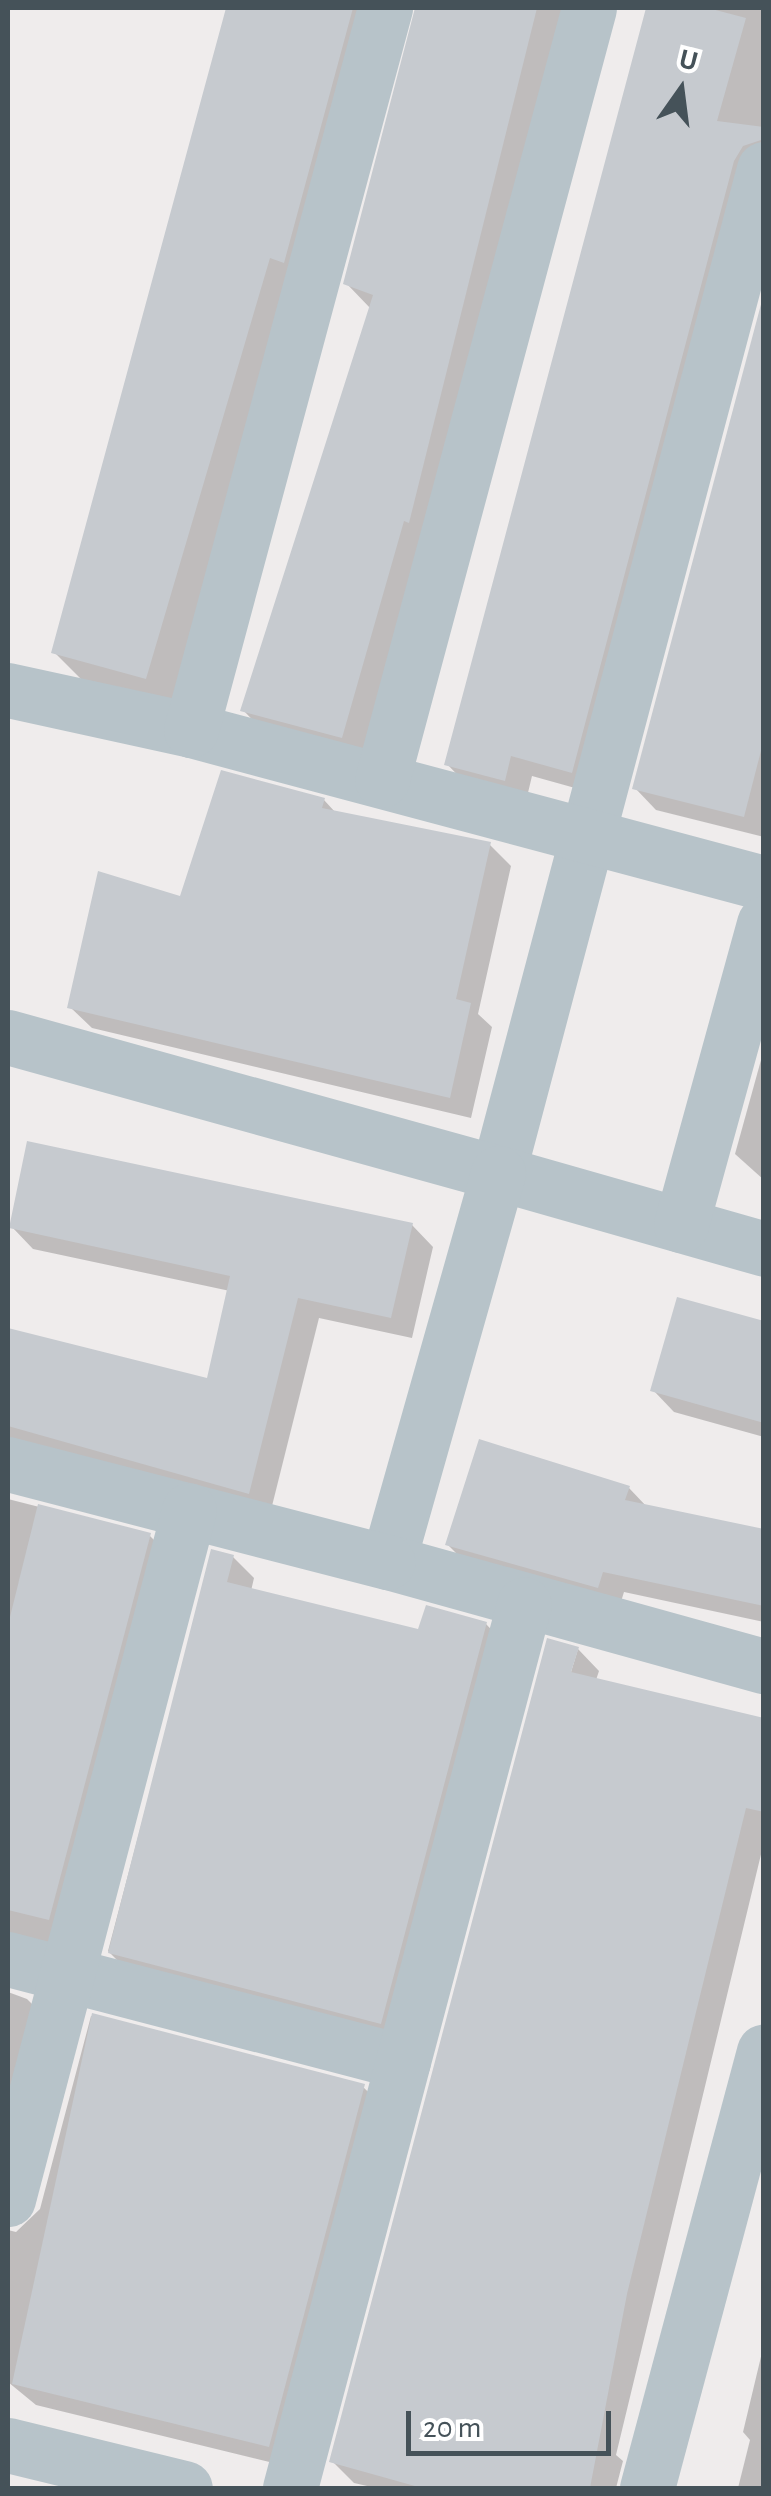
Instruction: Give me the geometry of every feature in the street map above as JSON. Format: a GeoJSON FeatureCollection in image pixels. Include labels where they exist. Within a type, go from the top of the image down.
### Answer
{"type":"FeatureCollection","features":[{"type":"Feature","properties":{"kind":"lane"},"geometry":{"type":"LineString","coordinates":[[191,730],[385,8]]}},
{"type":"Feature","properties":{"kind":"lane"},"geometry":{"type":"LineString","coordinates":[[382,780],[589,8]]}},
{"type":"Feature","properties":{"kind":"lane"},"geometry":{"type":"LineString","coordinates":[[388,1562],[590,836],[764,169]]}},
{"type":"Feature","properties":{"kind":"lane"},"geometry":{"type":"LineString","coordinates":[[8,690],[191,730],[764,883]]}},
{"type":"Feature","properties":{"kind":"lane"},"geometry":{"type":"LineString","coordinates":[[681,1225],[764,923]]}},
{"type":"Feature","properties":{"kind":"lane"},"geometry":{"type":"LineString","coordinates":[[8,1037],[764,1249]]}},
{"type":"Feature","properties":{"kind":"lane"},"geometry":{"type":"LineString","coordinates":[[8,1464],[388,1562],[524,1604],[764,1666]]}},
{"type":"Feature","properties":{"kind":"lane"},"geometry":{"type":"LineString","coordinates":[[8,2199],[70,1975],[189,1510]]}},
{"type":"Feature","properties":{"kind":"lane"},"geometry":{"type":"LineString","coordinates":[[290,2488],[524,1604]]}},
{"type":"Feature","properties":{"kind":"lane"},"geometry":{"type":"LineString","coordinates":[[8,1959],[403,2062]]}},
{"type":"Feature","properties":{"kind":"lane"},"geometry":{"type":"LineString","coordinates":[[647,2488],[764,2051]]}},
{"type":"Feature","properties":{"kind":"lane"},"geometry":{"type":"LineString","coordinates":[[8,2445],[185,2488]]}},
{"type":"Feature","properties":{"kind":"building"},"geometry":{"type":"Polygon","coordinates":[[[226,8],[353,8],[284,263],[270,258],[146,679],[51,653],[226,8]]]}},
{"type":"Feature","properties":{"kind":"building"},"geometry":{"type":"Polygon","coordinates":[[[415,8],[537,8],[409,523],[404,521],[342,738],[240,711],[373,295],[343,284],[415,8]]]}},
{"type":"Feature","properties":{"kind":"building"},"geometry":{"type":"Polygon","coordinates":[[[646,8],[708,8],[746,18],[717,121],[764,127],[764,139],[743,146],[734,161],[572,773],[511,756],[505,781],[444,765],[646,8]]]}},
{"type":"Feature","properties":{"kind":"building"},"geometry":{"type":"Polygon","coordinates":[[[764,293],[764,739],[744,817],[632,789],[764,293]]]}},
{"type":"Feature","properties":{"kind":"building"},"geometry":{"type":"Polygon","coordinates":[[[221,770],[325,798],[322,808],[491,842],[456,999],[471,1003],[450,1098],[67,1008],[98,871],[180,896],[221,770]]]}},
{"type":"Feature","properties":{"kind":"building"},"geometry":{"type":"Polygon","coordinates":[[[27,1141],[413,1223],[391,1318],[298,1298],[249,1494],[8,1426],[8,1328],[207,1378],[230,1276],[9,1228],[27,1141]]]}},
{"type":"Feature","properties":{"kind":"building"},"geometry":{"type":"Polygon","coordinates":[[[677,1297],[764,1321],[764,1423],[650,1391],[677,1297]]]}},
{"type":"Feature","properties":{"kind":"building"},"geometry":{"type":"Polygon","coordinates":[[[479,1439],[630,1486],[625,1500],[764,1529],[764,1606],[603,1572],[598,1588],[445,1545],[479,1439]]]}},
{"type":"Feature","properties":{"kind":"building"},"geometry":{"type":"Polygon","coordinates":[[[38,1504],[151,1533],[49,1920],[8,1910],[8,1625],[38,1504]]]}},
{"type":"Feature","properties":{"kind":"building"},"geometry":{"type":"Polygon","coordinates":[[[211,1549],[234,1555],[227,1582],[418,1629],[426,1605],[487,1622],[381,2024],[108,1953],[211,1549]]]}},
{"type":"Feature","properties":{"kind":"building"},"geometry":{"type":"Polygon","coordinates":[[[547,1638],[579,1647],[571,1672],[764,1718],[764,1812],[746,1808],[627,2294],[590,2488],[422,2488],[329,2462],[547,1638]]]}},
{"type":"Feature","properties":{"kind":"building"},"geometry":{"type":"Polygon","coordinates":[[[92,2013],[365,2084],[269,2447],[12,2384],[92,2013]]]}}]}
